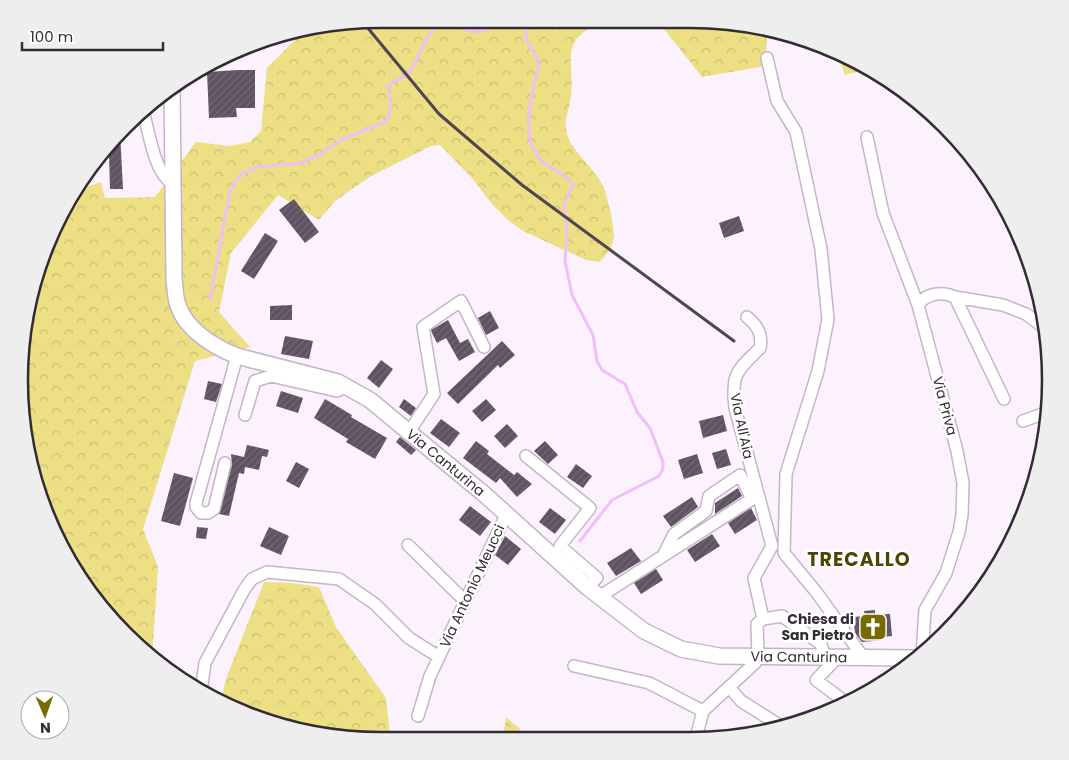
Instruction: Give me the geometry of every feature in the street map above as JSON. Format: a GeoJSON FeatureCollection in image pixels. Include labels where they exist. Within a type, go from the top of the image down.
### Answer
{"type":"FeatureCollection","features":[{"type":"Feature","properties":{"kind":"main road","name":"Via Canturina"},"geometry":{"type":"LineString","coordinates":[[172,95],[174,278],[177,303],[188,322],[204,338],[222,350],[237,356],[338,382],[370,400],[484,494],[593,592],[644,631],[681,649],[719,656],[907,658]]}},
{"type":"Feature","properties":{"kind":"street"},"geometry":{"type":"LineString","coordinates":[[767,58],[777,101],[796,132],[821,249],[828,319],[818,371],[786,474],[784,553],[817,593],[863,657]]}},
{"type":"Feature","properties":{"kind":"street"},"geometry":{"type":"LineString","coordinates":[[145,118],[158,166],[165,179],[172,183]]}},
{"type":"Feature","properties":{"kind":"street","name":"Via Priva"},"geometry":{"type":"LineString","coordinates":[[868,137],[883,213],[918,305],[956,445],[963,483],[962,515],[959,532],[946,573],[925,610],[923,643]]}},
{"type":"Feature","properties":{"kind":"street"},"geometry":{"type":"LineString","coordinates":[[918,305],[934,294],[942,293],[1003,305],[1026,314],[1036,322]]}},
{"type":"Feature","properties":{"kind":"street"},"geometry":{"type":"LineString","coordinates":[[955,297],[1004,399]]}},
{"type":"Feature","properties":{"kind":"street"},"geometry":{"type":"LineString","coordinates":[[409,432],[434,394],[423,327],[461,301],[484,347]]}},
{"type":"Feature","properties":{"kind":"street","name":"Via All'Aia"},"geometry":{"type":"LineString","coordinates":[[747,317],[757,326],[761,343],[760,348],[734,378],[735,408],[772,546],[754,578],[763,619]]}},
{"type":"Feature","properties":{"kind":"street"},"geometry":{"type":"LineString","coordinates":[[225,464],[214,509],[208,514],[201,513],[196,507],[196,502],[237,356]]}},
{"type":"Feature","properties":{"kind":"street"},"geometry":{"type":"LineString","coordinates":[[245,416],[255,381],[271,376],[337,391],[345,386]]}},
{"type":"Feature","properties":{"kind":"street"},"geometry":{"type":"LineString","coordinates":[[1023,421],[1039,415]]}},
{"type":"Feature","properties":{"kind":"street"},"geometry":{"type":"LineString","coordinates":[[526,456],[590,508],[560,546],[597,578],[593,592]]}},
{"type":"Feature","properties":{"kind":"street"},"geometry":{"type":"LineString","coordinates":[[593,592],[663,556],[752,499],[740,475],[709,496],[706,511],[674,534],[663,556]]}},
{"type":"Feature","properties":{"kind":"street","name":"Via Antonio Meucci"},"geometry":{"type":"LineString","coordinates":[[418,716],[430,676],[506,514]]}},
{"type":"Feature","properties":{"kind":"street"},"geometry":{"type":"LineString","coordinates":[[408,545],[465,601]]}},
{"type":"Feature","properties":{"kind":"street","name":"Via Antonio Meucci"},"geometry":{"type":"LineString","coordinates":[[203,684],[206,664],[244,590],[252,580],[267,572],[340,579],[375,604],[408,638],[439,657]]}},
{"type":"Feature","properties":{"kind":"street"},"geometry":{"type":"LineString","coordinates":[[698,732],[703,711],[752,668],[758,657],[757,624],[763,619],[782,616],[821,644],[832,657],[816,680],[840,698]]}},
{"type":"Feature","properties":{"kind":"street"},"geometry":{"type":"LineString","coordinates":[[574,666],[649,683],[703,711]]}},
{"type":"Feature","properties":{"kind":"street"},"geometry":{"type":"LineString","coordinates":[[729,687],[741,701],[774,722]]}},
{"type":"Feature","properties":{"kind":"green space"},"geometry":{"type":"Polygon","coordinates":[[[357,28],[591,28],[578,37],[571,53],[572,84],[566,117],[566,130],[572,145],[598,177],[604,188],[614,236],[607,253],[599,262],[586,260],[523,231],[509,221],[492,204],[472,178],[440,145],[431,146],[371,176],[335,201],[319,220],[278,195],[231,253],[219,312],[250,347],[195,361],[143,529],[158,567],[153,649],[115,612],[87,576],[64,536],[46,493],[34,449],[28,403],[28,357],[34,311],[54,245],[85,187],[101,182],[105,198],[155,197],[196,142],[230,146],[250,142],[261,131],[267,68],[297,38],[357,28]]]}},
{"type":"Feature","properties":{"kind":"green space"},"geometry":{"type":"Polygon","coordinates":[[[663,28],[712,28],[767,36],[766,66],[702,77],[663,28]]]}},
{"type":"Feature","properties":{"kind":"green space"},"geometry":{"type":"Polygon","coordinates":[[[840,62],[858,71],[845,75],[840,62]]]}},
{"type":"Feature","properties":{"kind":"green space"},"geometry":{"type":"Polygon","coordinates":[[[264,582],[292,583],[319,587],[336,627],[386,698],[390,732],[357,732],[311,726],[267,714],[222,695],[226,679],[264,582]]]}},
{"type":"Feature","properties":{"kind":"green space"},"geometry":{"type":"Polygon","coordinates":[[[506,717],[519,728],[521,732],[504,732],[506,717]]]}},
{"type":"Feature","properties":{"kind":"building"},"geometry":{"type":"Polygon","coordinates":[[[255,70],[255,108],[236,108],[237,117],[209,118],[207,73],[255,70]]]}},
{"type":"Feature","properties":{"kind":"building"},"geometry":{"type":"Polygon","coordinates":[[[121,142],[123,189],[110,189],[109,155],[121,142]]]}},
{"type":"Feature","properties":{"kind":"building"},"geometry":{"type":"Polygon","coordinates":[[[294,199],[319,232],[305,243],[279,210],[294,199]]]}},
{"type":"Feature","properties":{"kind":"building"},"geometry":{"type":"Polygon","coordinates":[[[739,216],[744,231],[724,238],[719,223],[739,216]]]}},
{"type":"Feature","properties":{"kind":"building"},"geometry":{"type":"Polygon","coordinates":[[[265,233],[278,241],[254,279],[241,271],[265,233]]]}},
{"type":"Feature","properties":{"kind":"building"},"geometry":{"type":"Polygon","coordinates":[[[292,305],[292,320],[270,320],[270,306],[292,305]]]}},
{"type":"Feature","properties":{"kind":"building"},"geometry":{"type":"Polygon","coordinates":[[[490,311],[499,328],[486,335],[478,318],[490,311]]]}},
{"type":"Feature","properties":{"kind":"building"},"geometry":{"type":"Polygon","coordinates":[[[448,320],[460,343],[468,339],[475,352],[459,361],[446,338],[437,343],[431,330],[448,320]]]}},
{"type":"Feature","properties":{"kind":"building"},"geometry":{"type":"Polygon","coordinates":[[[285,336],[313,341],[309,359],[281,354],[285,336]]]}},
{"type":"Feature","properties":{"kind":"building"},"geometry":{"type":"Polygon","coordinates":[[[502,341],[515,355],[500,368],[498,365],[458,404],[447,393],[502,341]]]}},
{"type":"Feature","properties":{"kind":"building"},"geometry":{"type":"Polygon","coordinates":[[[381,360],[393,369],[379,388],[367,378],[381,360]]]}},
{"type":"Feature","properties":{"kind":"building"},"geometry":{"type":"Polygon","coordinates":[[[208,381],[222,384],[216,402],[204,399],[208,381]]]}},
{"type":"Feature","properties":{"kind":"building"},"geometry":{"type":"Polygon","coordinates":[[[281,391],[303,398],[298,413],[276,406],[281,391]]]}},
{"type":"Feature","properties":{"kind":"building"},"geometry":{"type":"Polygon","coordinates":[[[325,399],[387,438],[375,459],[346,442],[348,439],[314,418],[325,399]]]}},
{"type":"Feature","properties":{"kind":"building"},"geometry":{"type":"Polygon","coordinates":[[[404,399],[416,408],[411,416],[399,407],[404,399]]]}},
{"type":"Feature","properties":{"kind":"building"},"geometry":{"type":"Polygon","coordinates":[[[486,399],[496,410],[482,422],[472,411],[486,399]]]}},
{"type":"Feature","properties":{"kind":"building"},"geometry":{"type":"Polygon","coordinates":[[[723,415],[727,431],[703,438],[699,421],[723,415]]]}},
{"type":"Feature","properties":{"kind":"building"},"geometry":{"type":"Polygon","coordinates":[[[441,419],[460,433],[449,447],[430,433],[441,419]]]}},
{"type":"Feature","properties":{"kind":"building"},"geometry":{"type":"Polygon","coordinates":[[[507,424],[518,436],[505,448],[494,436],[507,424]]]}},
{"type":"Feature","properties":{"kind":"building"},"geometry":{"type":"Polygon","coordinates":[[[400,437],[416,450],[411,455],[396,442],[400,437]]]}},
{"type":"Feature","properties":{"kind":"building"},"geometry":{"type":"Polygon","coordinates":[[[476,441],[489,451],[487,454],[514,475],[517,472],[532,484],[517,497],[500,478],[496,483],[463,458],[476,441]]]}},
{"type":"Feature","properties":{"kind":"building"},"geometry":{"type":"Polygon","coordinates":[[[545,441],[558,455],[548,464],[534,451],[545,441]]]}},
{"type":"Feature","properties":{"kind":"building"},"geometry":{"type":"Polygon","coordinates":[[[247,445],[269,450],[267,457],[262,456],[259,470],[245,467],[244,474],[239,473],[229,516],[219,514],[232,465],[231,454],[244,457],[247,445]]]}},
{"type":"Feature","properties":{"kind":"building"},"geometry":{"type":"Polygon","coordinates":[[[726,449],[731,465],[717,469],[712,453],[726,449]]]}},
{"type":"Feature","properties":{"kind":"building"},"geometry":{"type":"Polygon","coordinates":[[[697,454],[703,473],[684,479],[678,460],[697,454]]]}},
{"type":"Feature","properties":{"kind":"building"},"geometry":{"type":"Polygon","coordinates":[[[296,462],[309,469],[299,488],[286,481],[296,462]]]}},
{"type":"Feature","properties":{"kind":"building"},"geometry":{"type":"Polygon","coordinates":[[[576,464],[592,476],[583,488],[567,477],[576,464]]]}},
{"type":"Feature","properties":{"kind":"building"},"geometry":{"type":"Polygon","coordinates":[[[174,473],[193,478],[180,526],[161,521],[174,473]]]}},
{"type":"Feature","properties":{"kind":"building"},"geometry":{"type":"Polygon","coordinates":[[[738,488],[742,496],[715,514],[715,503],[738,488]]]}},
{"type":"Feature","properties":{"kind":"building"},"geometry":{"type":"Polygon","coordinates":[[[692,497],[698,507],[671,527],[663,516],[692,497]]]}},
{"type":"Feature","properties":{"kind":"building"},"geometry":{"type":"Polygon","coordinates":[[[470,506],[491,522],[480,536],[459,520],[470,506]]]}},
{"type":"Feature","properties":{"kind":"building"},"geometry":{"type":"Polygon","coordinates":[[[550,508],[566,520],[555,534],[539,522],[550,508]]]}},
{"type":"Feature","properties":{"kind":"building"},"geometry":{"type":"Polygon","coordinates":[[[751,508],[757,520],[735,534],[728,523],[751,508]]]}},
{"type":"Feature","properties":{"kind":"building"},"geometry":{"type":"Polygon","coordinates":[[[197,527],[208,528],[206,539],[196,538],[197,527]]]}},
{"type":"Feature","properties":{"kind":"building"},"geometry":{"type":"Polygon","coordinates":[[[269,527],[289,536],[281,555],[260,546],[269,527]]]}},
{"type":"Feature","properties":{"kind":"building"},"geometry":{"type":"Polygon","coordinates":[[[712,534],[720,546],[695,562],[687,550],[712,534]]]}},
{"type":"Feature","properties":{"kind":"building"},"geometry":{"type":"Polygon","coordinates":[[[505,536],[521,549],[508,565],[495,555],[505,536]]]}},
{"type":"Feature","properties":{"kind":"building"},"geometry":{"type":"Polygon","coordinates":[[[631,548],[641,561],[616,576],[607,563],[631,548]]]}},
{"type":"Feature","properties":{"kind":"building"},"geometry":{"type":"Polygon","coordinates":[[[656,569],[663,580],[641,594],[634,583],[656,569]]]}},
{"type":"Feature","properties":{"kind":"building","name":"Chiesa di San Pietro"},"geometry":{"type":"Polygon","coordinates":[[[875,610],[875,615],[890,614],[892,636],[883,637],[884,640],[862,642],[855,633],[853,617],[865,616],[864,611],[875,610]]]}},
{"type":"Feature","properties":{"kind":"waterway"},"geometry":{"type":"LineString","coordinates":[[210,299],[229,196],[233,185],[243,173],[258,167],[300,163],[319,155],[343,139],[387,121],[391,104],[388,85],[410,71],[427,38],[436,28]]}},
{"type":"Feature","properties":{"kind":"waterway"},"geometry":{"type":"LineString","coordinates":[[461,28],[473,31],[490,28]]}},
{"type":"Feature","properties":{"kind":"waterway"},"geometry":{"type":"LineString","coordinates":[[527,28],[527,40],[538,66],[529,113],[531,144],[535,153],[542,161],[573,184],[564,205],[567,232],[565,261],[572,295],[593,335],[597,361],[602,370],[625,384],[637,412],[650,428],[663,462],[663,469],[659,476],[612,500],[580,541]]}},
{"type":"Feature","properties":{"kind":"railway"},"geometry":{"type":"LineString","coordinates":[[368,28],[439,114],[522,185],[734,341]]}},
{"type":"Feature","properties":{"kind":"place","name":"Chiesa di San Pietro"},"geometry":{"type":"Point","coordinates":[873,627]}},
{"type":"Feature","properties":{"kind":"district","name":"TRECALLO"},"geometry":{"type":"Point","coordinates":[859,559]}}]}
